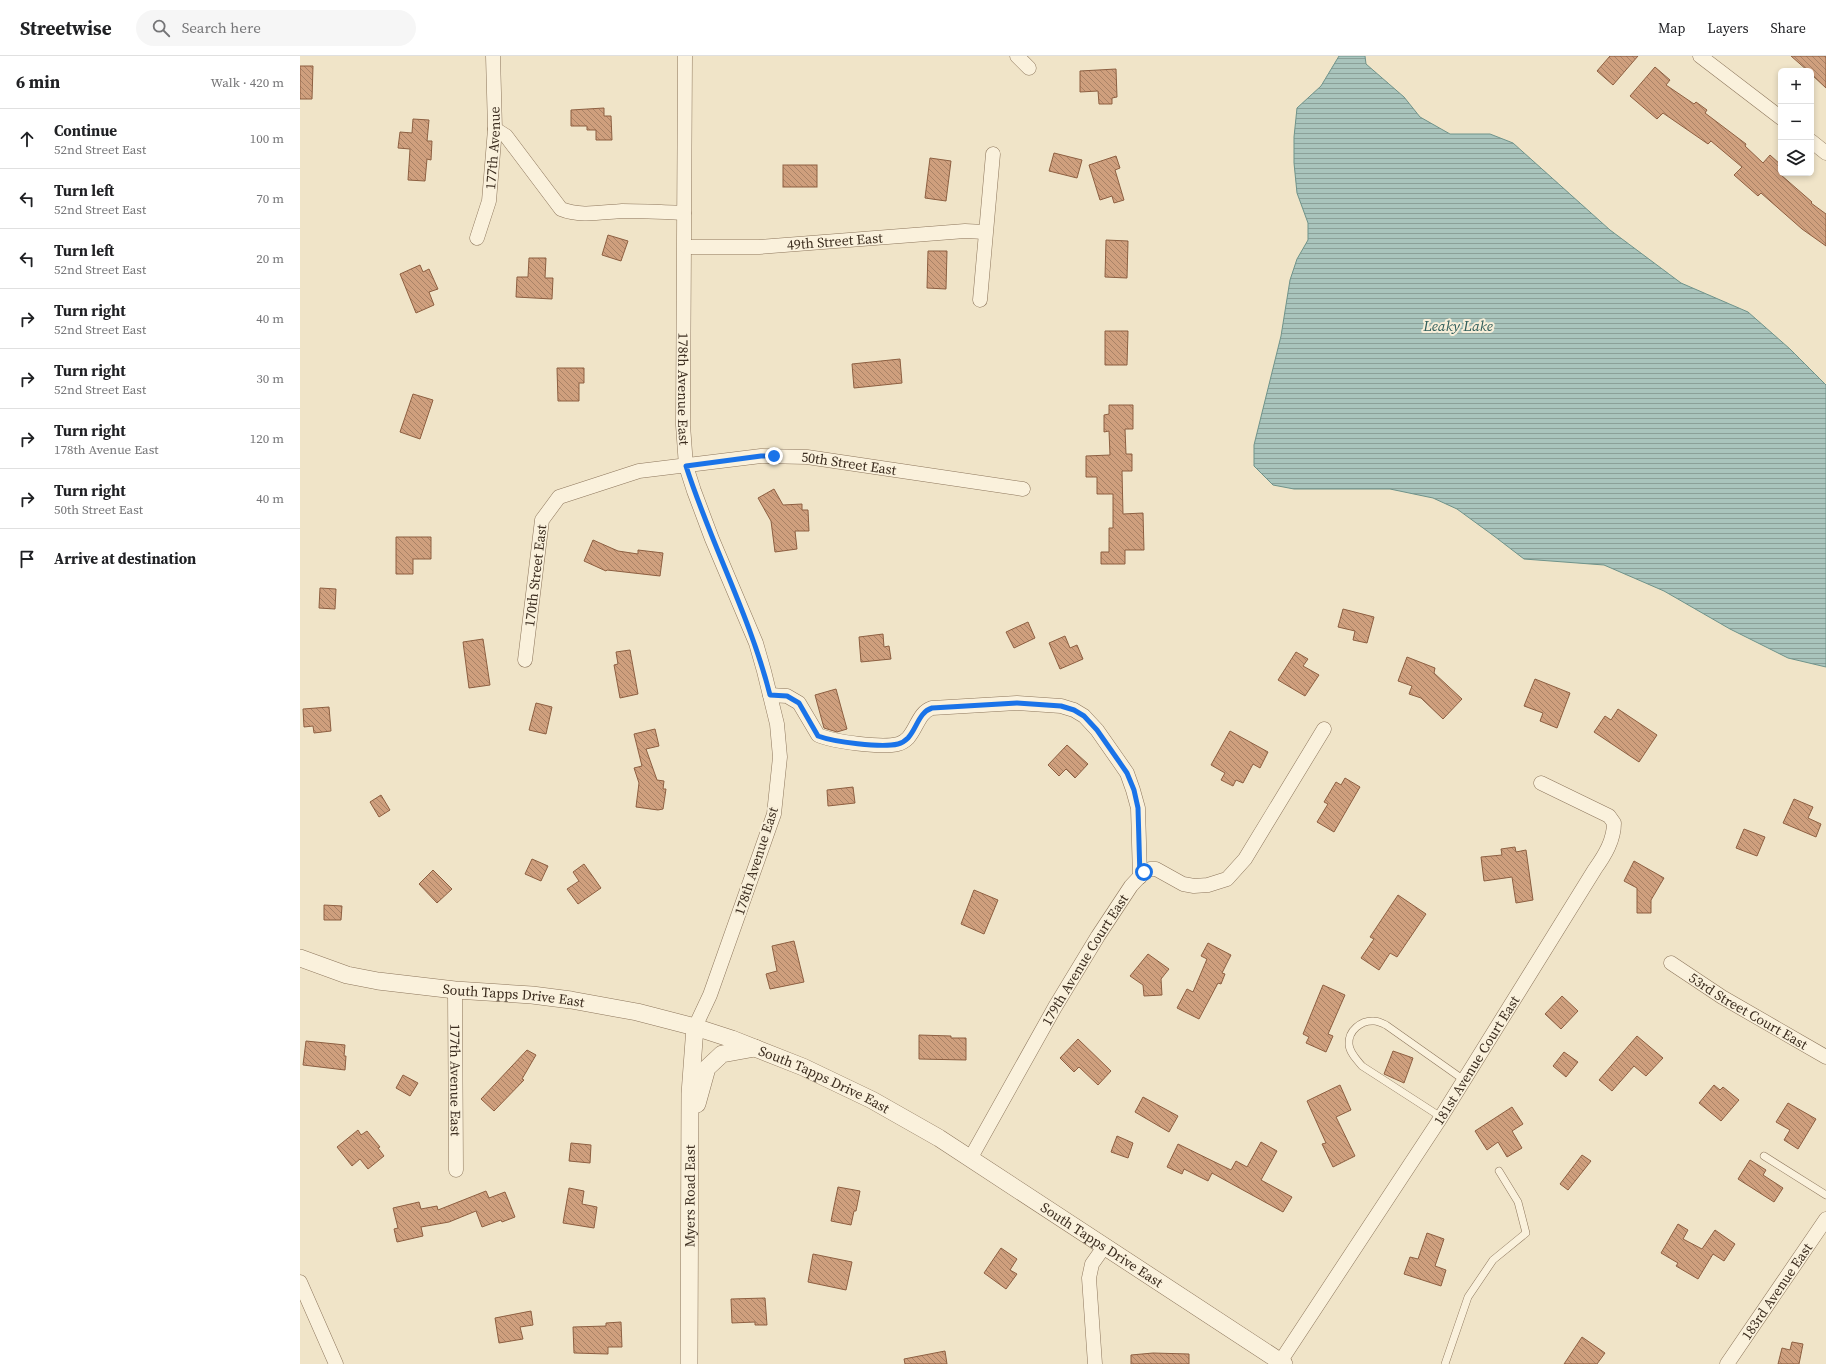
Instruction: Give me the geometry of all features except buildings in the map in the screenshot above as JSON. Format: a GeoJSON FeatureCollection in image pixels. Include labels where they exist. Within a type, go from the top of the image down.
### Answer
{"type":"FeatureCollection","features":[{"type":"Feature","properties":{"kind":"street","name":"177th Avenue"},"geometry":{"type":"LineString","coordinates":[[477,238],[489,201],[495,129],[493,56]]}},
{"type":"Feature","properties":{"kind":"street","name":"178th Avenue East"},"geometry":{"type":"LineString","coordinates":[[685,56],[683,425],[686,466],[712,539],[756,643],[777,724],[780,757],[774,814],[710,995],[695,1027]]}},
{"type":"Feature","properties":{"kind":"street"},"geometry":{"type":"LineString","coordinates":[[1017,56],[1029,68]]}},
{"type":"Feature","properties":{"kind":"street"},"geometry":{"type":"LineString","coordinates":[[1700,56],[1778,116]]}},
{"type":"Feature","properties":{"kind":"street"},"geometry":{"type":"LineString","coordinates":[[495,129],[506,136],[561,209],[569,212],[591,213],[624,211],[684,213]]}},
{"type":"Feature","properties":{"kind":"street"},"geometry":{"type":"LineString","coordinates":[[1814,143],[1826,153]]}},
{"type":"Feature","properties":{"kind":"street"},"geometry":{"type":"LineString","coordinates":[[980,300],[993,154]]}},
{"type":"Feature","properties":{"kind":"street","name":"49th Street East"},"geometry":{"type":"LineString","coordinates":[[685,247],[759,247],[965,231],[985,232]]}},
{"type":"Feature","properties":{"kind":"street","name":"50th Street East"},"geometry":{"type":"LineString","coordinates":[[559,497],[639,472],[761,456],[807,457],[1023,489]]}},
{"type":"Feature","properties":{"kind":"street","name":"170th Street East"},"geometry":{"type":"LineString","coordinates":[[525,660],[542,520],[559,497]]}},
{"type":"Feature","properties":{"kind":"street"},"geometry":{"type":"LineString","coordinates":[[770,695],[787,696],[799,703],[818,736],[837,741],[874,745],[897,745],[903,743],[914,731],[924,712],[932,708],[1017,703],[1061,706],[1074,710],[1084,716],[1097,730],[1127,773],[1134,790],[1138,808],[1140,877]]}},
{"type":"Feature","properties":{"kind":"street","name":"179th Avenue Court East"},"geometry":{"type":"LineString","coordinates":[[970,1159],[1055,1007],[1098,936],[1131,886],[1150,869],[1156,869],[1183,884],[1208,885],[1227,879],[1245,859],[1324,729]]}},
{"type":"Feature","properties":{"kind":"street","name":"181st Avenue Court East"},"geometry":{"type":"LineString","coordinates":[[1282,1363],[1441,1117],[1590,876],[1603,858],[1611,842],[1614,823],[1609,816],[1541,783]]}},
{"type":"Feature","properties":{"kind":"street","name":"South Tapps Drive East"},"geometry":{"type":"LineString","coordinates":[[300,958],[347,975],[378,981],[455,990],[571,1000],[642,1013],[695,1027],[756,1048],[810,1070],[906,1118],[1009,1183],[1282,1363]]}},
{"type":"Feature","properties":{"kind":"street","name":"53rd Street Court East"},"geometry":{"type":"LineString","coordinates":[[1671,964],[1722,997],[1826,1057]]}},
{"type":"Feature","properties":{"kind":"street","name":"177th Avenue East"},"geometry":{"type":"LineString","coordinates":[[455,990],[456,1170]]}},
{"type":"Feature","properties":{"kind":"street","name":"Myers Road East"},"geometry":{"type":"LineString","coordinates":[[690,1364],[690,1094],[695,1027]]}},
{"type":"Feature","properties":{"kind":"street"},"geometry":{"type":"LineString","coordinates":[[690,1133],[707,1068],[722,1054],[756,1048]]}},
{"type":"Feature","properties":{"kind":"street","name":"183rd Avenue East"},"geometry":{"type":"LineString","coordinates":[[1727,1364],[1826,1219]]}},
{"type":"Feature","properties":{"kind":"street"},"geometry":{"type":"LineString","coordinates":[[1095,1364],[1089,1278],[1092,1264],[1104,1247]]}},
{"type":"Feature","properties":{"kind":"street"},"geometry":{"type":"LineString","coordinates":[[300,1282],[336,1364]]}},
{"type":"Feature","properties":{"kind":"lane"},"geometry":{"type":"LineString","coordinates":[[1441,1117],[1362,1066],[1348,1046],[1350,1035],[1354,1028],[1365,1022],[1374,1021],[1386,1025],[1464,1080]]}},
{"type":"Feature","properties":{"kind":"lane"},"geometry":{"type":"LineString","coordinates":[[1764,1156],[1826,1195]]}},
{"type":"Feature","properties":{"kind":"lane"},"geometry":{"type":"LineString","coordinates":[[1445,1364],[1468,1297],[1493,1260],[1526,1233],[1518,1202],[1499,1171]]}},
{"type":"Feature","properties":{"kind":"water","name":"Leaky Lake"},"geometry":{"type":"Polygon","coordinates":[[[1339,56],[1365,56],[1366,64],[1404,97],[1420,117],[1450,134],[1490,134],[1513,143],[1610,230],[1681,283],[1748,312],[1790,349],[1826,385],[1826,667],[1788,658],[1730,629],[1664,591],[1604,565],[1524,559],[1457,509],[1433,498],[1390,489],[1294,489],[1273,485],[1254,466],[1254,445],[1281,336],[1290,280],[1297,259],[1308,240],[1308,223],[1297,193],[1294,163],[1294,137],[1297,108],[1321,86],[1339,56]]]}},
{"type":"Feature","properties":{"kind":"route"},"geometry":{"type":"LineString","coordinates":[[774,456],[761,456],[686,466],[712,539],[756,643],[770,695],[787,696],[799,703],[807,714],[818,736],[837,741],[874,745],[897,745],[903,743],[914,731],[924,712],[932,708],[1017,703],[1061,706],[1074,710],[1084,716],[1097,730],[1127,773],[1134,790],[1138,808],[1140,877],[1144,872]]}}]}
